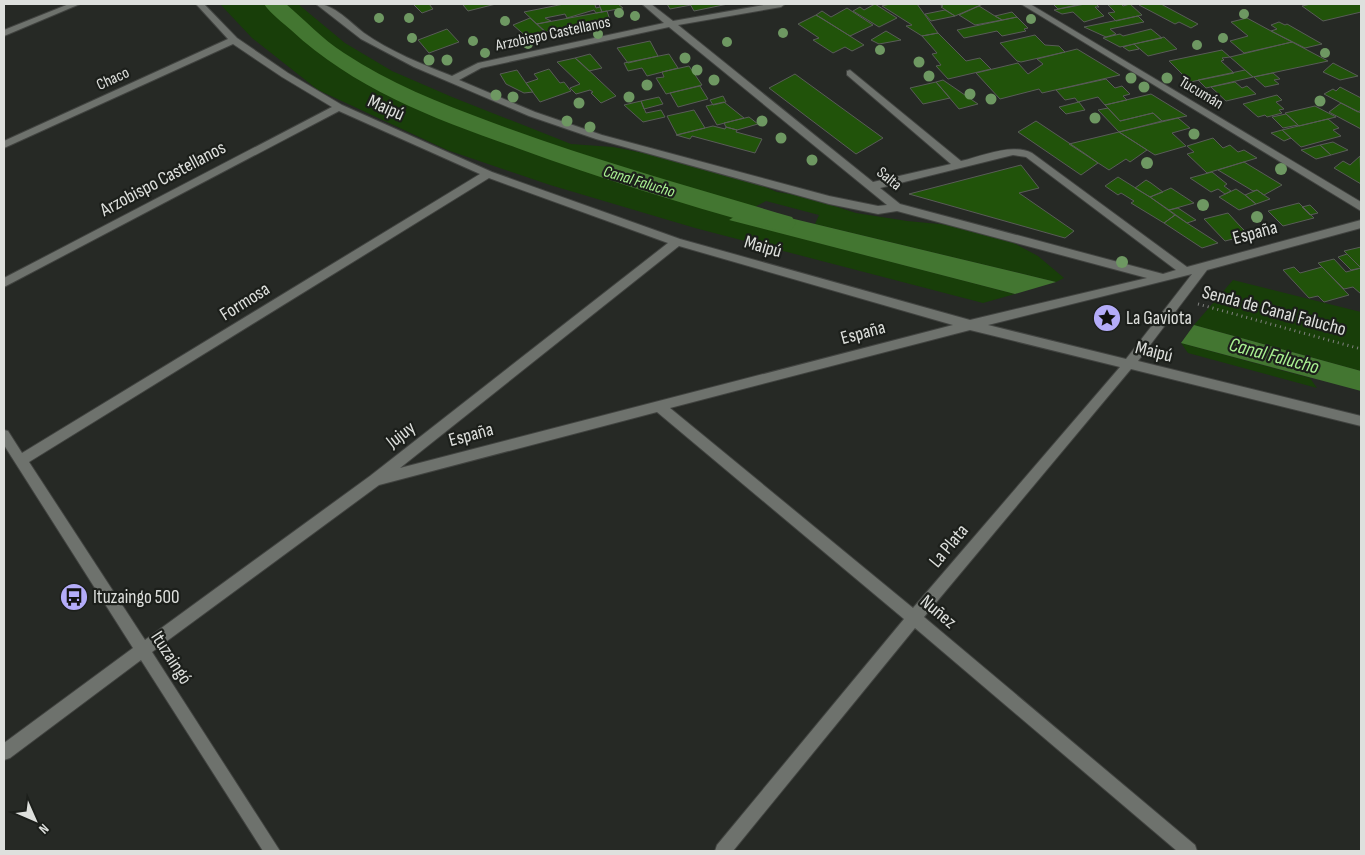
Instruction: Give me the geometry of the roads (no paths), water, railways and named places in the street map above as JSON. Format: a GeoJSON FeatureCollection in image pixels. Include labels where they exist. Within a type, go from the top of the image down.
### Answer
{"type":"FeatureCollection","features":[{"type":"Feature","properties":{"kind":"street"},"geometry":{"type":"LineString","coordinates":[[4,32],[76,4]]}},
{"type":"Feature","properties":{"kind":"street","name":"Maipú"},"geometry":{"type":"LineString","coordinates":[[200,4],[234,40],[285,75],[339,107],[488,174],[677,242],[970,325],[1361,421]]}},
{"type":"Feature","properties":{"kind":"street"},"geometry":{"type":"LineString","coordinates":[[320,4],[364,37],[417,64],[532,114],[598,137],[829,200],[878,210],[897,207]]}},
{"type":"Feature","properties":{"kind":"street","name":"Salta"},"geometry":{"type":"LineString","coordinates":[[646,4],[897,207],[1162,278]]}},
{"type":"Feature","properties":{"kind":"street","name":"Arzobispo Castellanos"},"geometry":{"type":"LineString","coordinates":[[452,80],[478,66],[672,24],[781,4]]}},
{"type":"Feature","properties":{"kind":"street","name":"Tucumán"},"geometry":{"type":"LineString","coordinates":[[1025,4],[1361,207]]}},
{"type":"Feature","properties":{"kind":"street","name":"Chaco"},"geometry":{"type":"LineString","coordinates":[[4,145],[234,40]]}},
{"type":"Feature","properties":{"kind":"street"},"geometry":{"type":"LineString","coordinates":[[850,74],[959,165]]}},
{"type":"Feature","properties":{"kind":"street","name":"Arzobispo Castellanos"},"geometry":{"type":"LineString","coordinates":[[4,283],[339,107]]}},
{"type":"Feature","properties":{"kind":"street"},"geometry":{"type":"LineString","coordinates":[[872,186],[1013,152],[1022,152],[1029,155],[1185,271]]}},
{"type":"Feature","properties":{"kind":"street","name":"Formosa"},"geometry":{"type":"LineString","coordinates":[[20,461],[488,174]]}},
{"type":"Feature","properties":{"kind":"street","name":"España"},"geometry":{"type":"LineString","coordinates":[[375,480],[970,325],[1162,278],[1361,224]]}},
{"type":"Feature","properties":{"kind":"street","name":"Jujuy"},"geometry":{"type":"LineString","coordinates":[[4,752],[375,480],[677,242]]}},
{"type":"Feature","properties":{"kind":"street","name":"La Plata"},"geometry":{"type":"LineString","coordinates":[[723,851],[914,618],[1128,365],[1204,266]]}},
{"type":"Feature","properties":{"kind":"street","name":"Nuñez"},"geometry":{"type":"LineString","coordinates":[[659,406],[914,618],[1189,851]]}},
{"type":"Feature","properties":{"kind":"street","name":"Ituzaingó"},"geometry":{"type":"LineString","coordinates":[[4,435],[272,851]]}},
{"type":"Feature","properties":{"kind":"water"},"geometry":{"type":"Polygon","coordinates":[[[749,208],[1056,282],[1015,294],[729,220],[749,208]]]}},
{"type":"Feature","properties":{"kind":"water"},"geometry":{"type":"Polygon","coordinates":[[[1194,325],[1361,371],[1361,391],[1181,343],[1194,325]]]}},
{"type":"Feature","properties":{"kind":"waterway","name":"Canal Falucho"},"geometry":{"type":"LineString","coordinates":[[274,4],[337,58],[399,93],[508,137],[576,161],[679,194],[783,223]]}},
{"type":"Feature","properties":{"kind":"place","name":"La Gaviota"},"geometry":{"type":"Point","coordinates":[1107,318]}},
{"type":"Feature","properties":{"kind":"place","name":"Ituzaingo 500"},"geometry":{"type":"Point","coordinates":[74,597]}}]}
